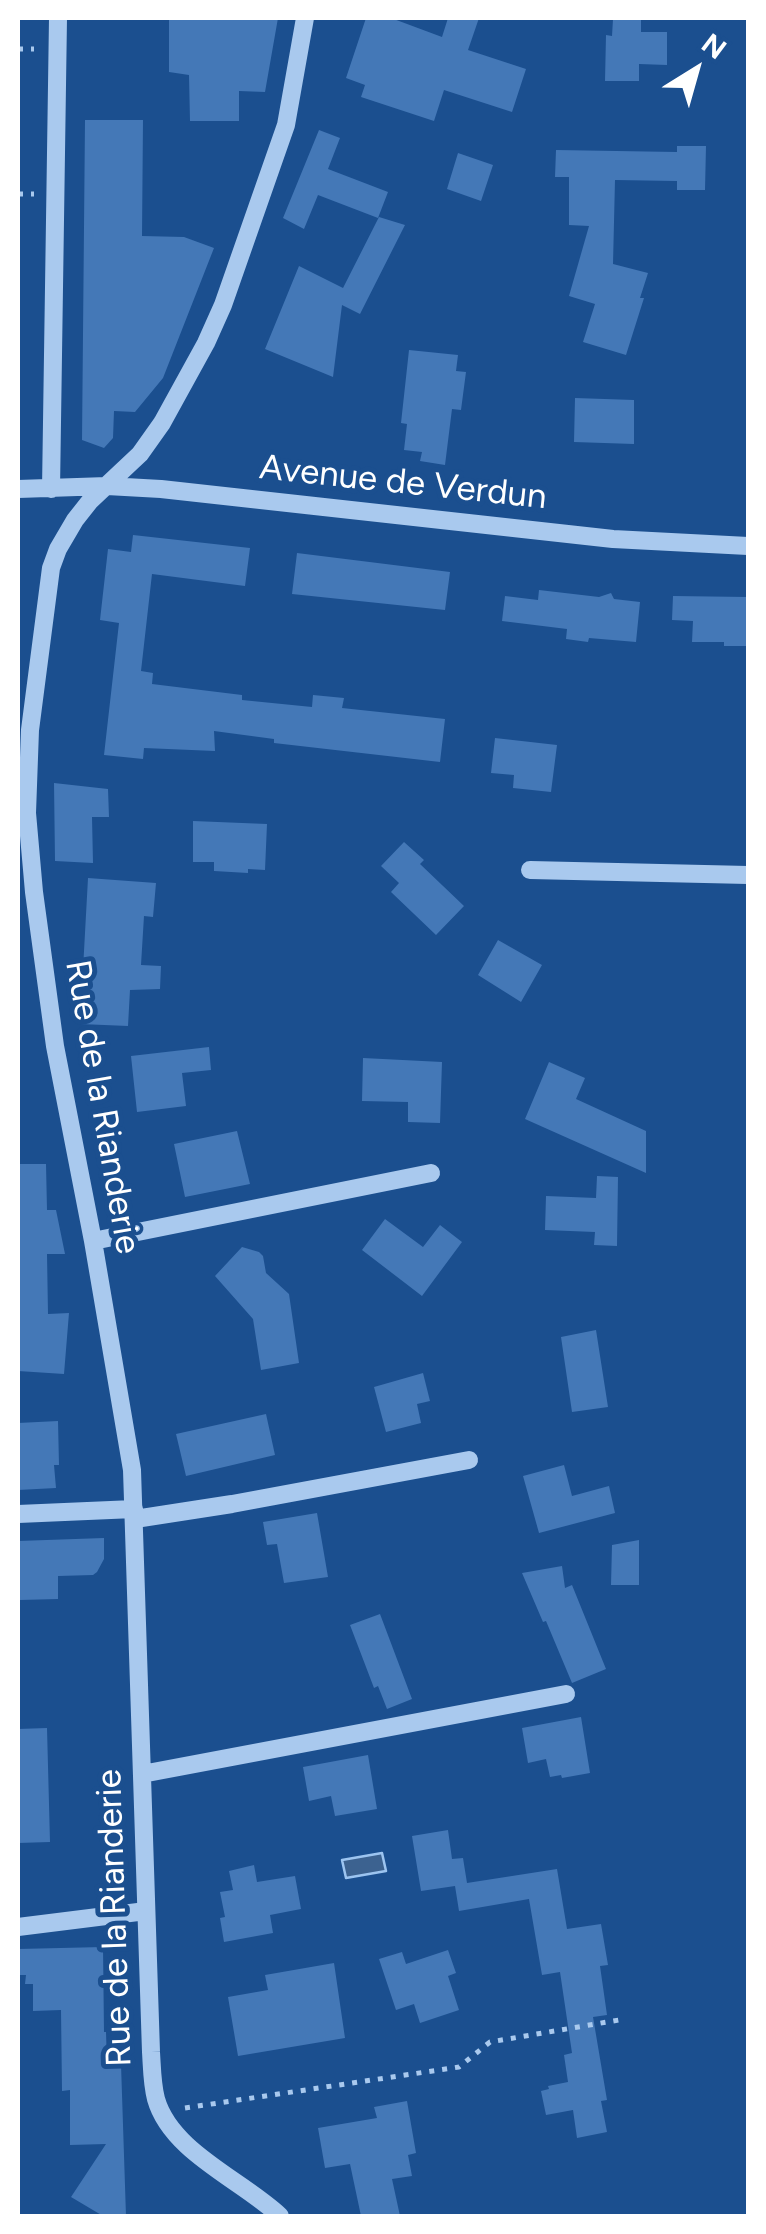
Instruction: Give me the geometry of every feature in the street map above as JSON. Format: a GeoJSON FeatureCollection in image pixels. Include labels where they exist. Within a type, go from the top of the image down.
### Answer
{"type":"FeatureCollection","features":[{"type":"Feature","properties":{"kind":"street"},"geometry":{"type":"LineString","coordinates":[[51,489],[58,18]]}},
{"type":"Feature","properties":{"kind":"street","name":"Rue de la Rianderie"},"geometry":{"type":"LineString","coordinates":[[280,2216],[186,2145],[161,2112],[156,2097],[132,1470],[54,1046],[27,813],[30,730],[51,568],[75,520],[140,454],[174,406],[222,305],[286,125],[305,18]]}},
{"type":"Feature","properties":{"kind":"street","name":"Avenue de Verdun"},"geometry":{"type":"LineString","coordinates":[[18,488],[161,489],[631,540],[748,546]]}},
{"type":"Feature","properties":{"kind":"street"},"geometry":{"type":"LineString","coordinates":[[530,870],[748,876]]}},
{"type":"Feature","properties":{"kind":"street"},"geometry":{"type":"LineString","coordinates":[[93,1242],[431,1173]]}},
{"type":"Feature","properties":{"kind":"street"},"geometry":{"type":"LineString","coordinates":[[18,1514],[134,1514],[232,1504],[468,1460]]}},
{"type":"Feature","properties":{"kind":"street"},"geometry":{"type":"LineString","coordinates":[[142,1774],[566,1694]]}},
{"type":"Feature","properties":{"kind":"street"},"geometry":{"type":"LineString","coordinates":[[18,1927],[146,1911]]}},
{"type":"Feature","properties":{"kind":"path"},"geometry":{"type":"LineString","coordinates":[[161,2112],[458,2067],[490,2042],[619,2020]]}},
{"type":"Feature","properties":{"kind":"water"},"geometry":{"type":"Polygon","coordinates":[[[382,1853],[386,1871],[346,1878],[342,1860],[382,1853]]]}},
{"type":"Feature","properties":{"kind":"building"},"geometry":{"type":"Polygon","coordinates":[[[169,18],[278,18],[265,92],[239,91],[239,121],[190,121],[189,75],[169,72],[169,18]]]}},
{"type":"Feature","properties":{"kind":"building"},"geometry":{"type":"Polygon","coordinates":[[[366,18],[391,18],[442,37],[448,18],[479,18],[468,50],[526,69],[512,112],[444,90],[434,121],[361,97],[365,85],[346,78],[366,18]]]}},
{"type":"Feature","properties":{"kind":"building"},"geometry":{"type":"Polygon","coordinates":[[[613,19],[641,19],[641,32],[667,32],[667,65],[639,64],[639,81],[605,81],[606,35],[612,36],[613,19]]]}},
{"type":"Feature","properties":{"kind":"building"},"geometry":{"type":"Polygon","coordinates":[[[85,120],[143,120],[142,236],[184,237],[214,248],[163,378],[135,412],[114,411],[113,438],[104,448],[82,440],[85,120]]]}},
{"type":"Feature","properties":{"kind":"building"},"geometry":{"type":"Polygon","coordinates":[[[319,130],[340,138],[328,169],[388,192],[378,218],[318,195],[304,229],[283,218],[319,130]]]}},
{"type":"Feature","properties":{"kind":"building"},"geometry":{"type":"Polygon","coordinates":[[[677,146],[706,146],[705,190],[677,190],[677,181],[615,180],[613,264],[648,273],[626,355],[583,342],[595,304],[569,296],[589,226],[569,225],[569,177],[555,177],[556,150],[677,152],[677,146]]]}},
{"type":"Feature","properties":{"kind":"building"},"geometry":{"type":"Polygon","coordinates":[[[458,153],[493,165],[481,201],[447,189],[458,153]]]}},
{"type":"Feature","properties":{"kind":"building"},"geometry":{"type":"Polygon","coordinates":[[[379,217],[405,225],[360,314],[342,305],[333,377],[265,349],[299,266],[343,288],[379,217]]]}},
{"type":"Feature","properties":{"kind":"building"},"geometry":{"type":"Polygon","coordinates":[[[409,350],[458,355],[456,371],[466,372],[461,410],[452,409],[445,465],[420,461],[422,452],[404,450],[407,424],[401,423],[409,350]]]}},
{"type":"Feature","properties":{"kind":"building"},"geometry":{"type":"Polygon","coordinates":[[[575,398],[634,400],[634,444],[574,442],[575,398]]]}},
{"type":"Feature","properties":{"kind":"building"},"geometry":{"type":"Polygon","coordinates":[[[133,535],[250,548],[245,586],[152,574],[141,671],[153,673],[152,684],[242,695],[242,700],[312,707],[313,695],[344,698],[342,708],[445,719],[440,762],[274,743],[274,739],[214,731],[215,751],[144,748],[143,759],[104,755],[119,623],[100,620],[108,549],[131,552],[133,535]]]}},
{"type":"Feature","properties":{"kind":"building"},"geometry":{"type":"Polygon","coordinates":[[[297,553],[450,572],[445,610],[292,594],[297,553]]]}},
{"type":"Feature","properties":{"kind":"building"},"geometry":{"type":"Polygon","coordinates":[[[539,590],[599,597],[611,593],[614,599],[640,602],[636,642],[566,639],[567,629],[502,621],[505,596],[538,600],[539,590]]]}},
{"type":"Feature","properties":{"kind":"building"},"geometry":{"type":"Polygon","coordinates":[[[673,596],[748,597],[748,646],[692,642],[693,621],[672,620],[673,596]]]}},
{"type":"Feature","properties":{"kind":"building"},"geometry":{"type":"Polygon","coordinates":[[[495,738],[557,745],[551,792],[513,788],[514,775],[491,773],[495,738]]]}},
{"type":"Feature","properties":{"kind":"building"},"geometry":{"type":"Polygon","coordinates":[[[54,783],[108,789],[109,817],[92,817],[93,863],[55,861],[54,783]]]}},
{"type":"Feature","properties":{"kind":"building"},"geometry":{"type":"Polygon","coordinates":[[[193,821],[267,824],[265,870],[214,871],[214,862],[193,862],[193,821]]]}},
{"type":"Feature","properties":{"kind":"building"},"geometry":{"type":"Polygon","coordinates":[[[404,842],[424,860],[420,864],[464,906],[436,935],[391,892],[399,883],[381,866],[404,842]]]}},
{"type":"Feature","properties":{"kind":"building"},"geometry":{"type":"Polygon","coordinates":[[[88,878],[156,883],[153,917],[144,916],[141,965],[161,966],[160,989],[130,990],[128,1026],[80,1024],[88,878]]]}},
{"type":"Feature","properties":{"kind":"building"},"geometry":{"type":"Polygon","coordinates":[[[498,940],[542,965],[521,1002],[478,975],[498,940]]]}},
{"type":"Feature","properties":{"kind":"building"},"geometry":{"type":"Polygon","coordinates":[[[209,1047],[211,1070],[182,1073],[186,1106],[137,1112],[131,1056],[209,1047]]]}},
{"type":"Feature","properties":{"kind":"building"},"geometry":{"type":"Polygon","coordinates":[[[363,1058],[442,1062],[440,1123],[408,1122],[408,1102],[362,1101],[363,1058]]]}},
{"type":"Feature","properties":{"kind":"building"},"geometry":{"type":"Polygon","coordinates":[[[549,1062],[585,1078],[576,1099],[646,1131],[646,1173],[525,1119],[549,1062]]]}},
{"type":"Feature","properties":{"kind":"building"},"geometry":{"type":"Polygon","coordinates":[[[237,1131],[250,1184],[185,1197],[174,1144],[237,1131]]]}},
{"type":"Feature","properties":{"kind":"building"},"geometry":{"type":"Polygon","coordinates":[[[18,1164],[46,1164],[47,1210],[56,1210],[65,1254],[47,1254],[48,1314],[69,1313],[64,1374],[18,1371],[18,1164]]]}},
{"type":"Feature","properties":{"kind":"building"},"geometry":{"type":"Polygon","coordinates":[[[597,1176],[618,1177],[617,1246],[594,1245],[595,1232],[545,1230],[546,1196],[596,1198],[597,1176]]]}},
{"type":"Feature","properties":{"kind":"building"},"geometry":{"type":"Polygon","coordinates":[[[385,1219],[423,1247],[440,1225],[462,1242],[422,1296],[362,1250],[385,1219]]]}},
{"type":"Feature","properties":{"kind":"building"},"geometry":{"type":"Polygon","coordinates":[[[242,1247],[263,1256],[266,1273],[289,1294],[299,1363],[261,1370],[253,1319],[215,1276],[242,1247]]]}},
{"type":"Feature","properties":{"kind":"building"},"geometry":{"type":"Polygon","coordinates":[[[596,1330],[608,1407],[572,1412],[561,1337],[596,1330]]]}},
{"type":"Feature","properties":{"kind":"building"},"geometry":{"type":"Polygon","coordinates":[[[423,1373],[430,1401],[417,1404],[421,1423],[386,1432],[374,1387],[423,1373]]]}},
{"type":"Feature","properties":{"kind":"building"},"geometry":{"type":"Polygon","coordinates":[[[266,1414],[275,1455],[186,1476],[176,1434],[266,1414]]]}},
{"type":"Feature","properties":{"kind":"building"},"geometry":{"type":"Polygon","coordinates":[[[58,1421],[56,1488],[18,1490],[18,1423],[58,1421]]]}},
{"type":"Feature","properties":{"kind":"building"},"geometry":{"type":"Polygon","coordinates":[[[564,1465],[572,1496],[609,1486],[615,1513],[539,1533],[523,1476],[564,1465]]]}},
{"type":"Feature","properties":{"kind":"building"},"geometry":{"type":"Polygon","coordinates":[[[317,1513],[328,1577],[284,1583],[277,1544],[267,1545],[263,1522],[317,1513]]]}},
{"type":"Feature","properties":{"kind":"building"},"geometry":{"type":"Polygon","coordinates":[[[104,1538],[104,1559],[93,1575],[58,1576],[58,1599],[20,1600],[18,1541],[104,1538]]]}},
{"type":"Feature","properties":{"kind":"building"},"geometry":{"type":"Polygon","coordinates":[[[639,1540],[639,1585],[611,1585],[612,1545],[639,1540]]]}},
{"type":"Feature","properties":{"kind":"building"},"geometry":{"type":"Polygon","coordinates":[[[562,1566],[565,1588],[572,1585],[606,1669],[572,1683],[522,1573],[562,1566]]]}},
{"type":"Feature","properties":{"kind":"building"},"geometry":{"type":"Polygon","coordinates":[[[380,1614],[412,1699],[387,1709],[378,1686],[374,1688],[350,1625],[380,1614]]]}},
{"type":"Feature","properties":{"kind":"building"},"geometry":{"type":"Polygon","coordinates":[[[581,1717],[590,1773],[550,1777],[546,1759],[528,1763],[522,1728],[581,1717]]]}},
{"type":"Feature","properties":{"kind":"building"},"geometry":{"type":"Polygon","coordinates":[[[47,1728],[50,1842],[18,1843],[18,1729],[47,1728]]]}},
{"type":"Feature","properties":{"kind":"building"},"geometry":{"type":"Polygon","coordinates":[[[368,1755],[377,1809],[335,1816],[331,1796],[309,1801],[303,1767],[368,1755]]]}},
{"type":"Feature","properties":{"kind":"building"},"geometry":{"type":"Polygon","coordinates":[[[448,1830],[452,1859],[463,1858],[467,1883],[557,1869],[567,1929],[601,1924],[608,1965],[600,1966],[607,2015],[593,2017],[607,2100],[601,2101],[607,2132],[577,2138],[573,2110],[546,2115],[541,2091],[568,2082],[564,2055],[572,2053],[560,1972],[542,1975],[529,1899],[459,1911],[455,1886],[421,1891],[412,1836],[448,1830]]]}},
{"type":"Feature","properties":{"kind":"building"},"geometry":{"type":"Polygon","coordinates":[[[254,1865],[257,1882],[295,1876],[301,1909],[270,1915],[273,1933],[224,1942],[220,1892],[233,1890],[229,1871],[254,1865]]]}},
{"type":"Feature","properties":{"kind":"building"},"geometry":{"type":"Polygon","coordinates":[[[103,1947],[107,2065],[121,2064],[126,2216],[103,2216],[71,2197],[106,2144],[70,2145],[70,2090],[62,2091],[61,2010],[33,2011],[33,1984],[25,1984],[26,1975],[18,1975],[18,1949],[103,1947]]]}},
{"type":"Feature","properties":{"kind":"building"},"geometry":{"type":"Polygon","coordinates":[[[448,1950],[456,1973],[448,1976],[459,2010],[420,2023],[414,2004],[396,2010],[379,1959],[402,1952],[406,1964],[448,1950]]]}},
{"type":"Feature","properties":{"kind":"building"},"geometry":{"type":"Polygon","coordinates":[[[334,1963],[345,2038],[238,2056],[228,1997],[268,1990],[265,1975],[334,1963]]]}},
{"type":"Feature","properties":{"kind":"building"},"geometry":{"type":"Polygon","coordinates":[[[407,2101],[416,2153],[408,2155],[412,2176],[392,2179],[400,2216],[361,2216],[350,2164],[325,2168],[318,2128],[377,2118],[374,2107],[407,2101]]]}}]}
